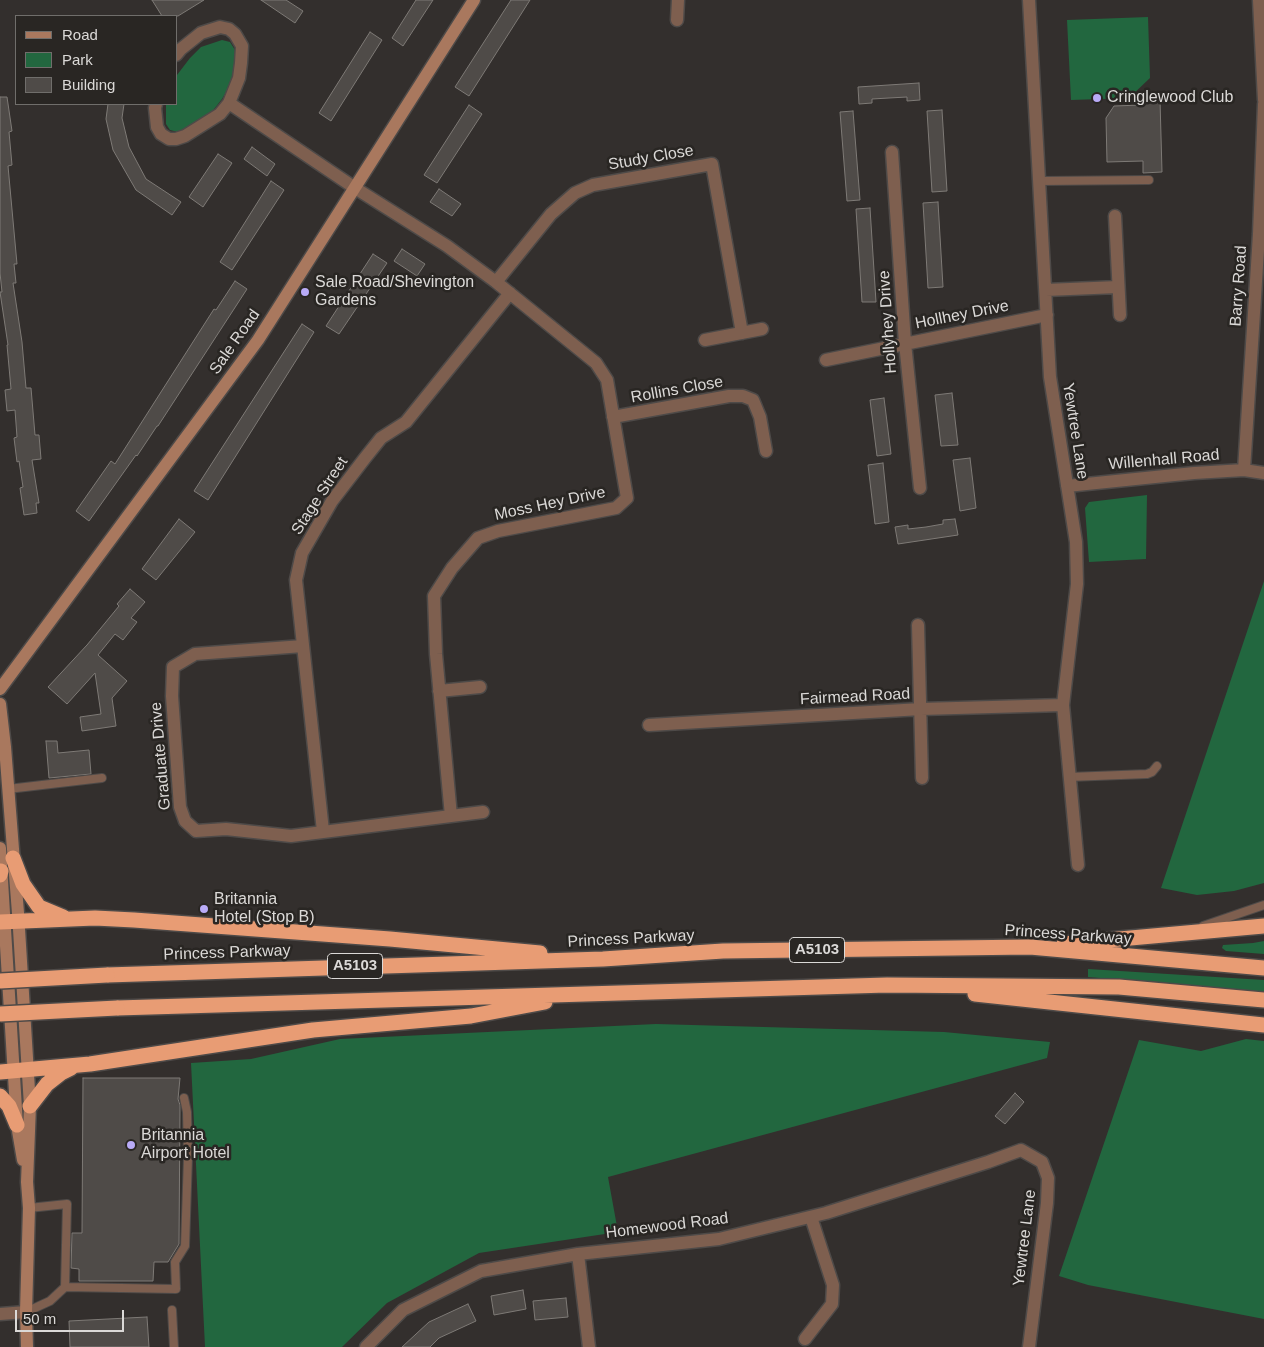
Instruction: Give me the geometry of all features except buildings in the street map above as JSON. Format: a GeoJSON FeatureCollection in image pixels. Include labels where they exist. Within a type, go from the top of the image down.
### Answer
{"type":"FeatureCollection","features":[{"type":"Feature","properties":{"kind":"highway"},"geometry":{"type":"LineString","coordinates":[[14,858],[23,884],[40,907],[68,919]]}},
{"type":"Feature","properties":{"kind":"highway"},"geometry":{"type":"LineString","coordinates":[[8,921],[68,919],[134,920],[390,938],[604,959]]}},
{"type":"Feature","properties":{"kind":"highway"},"geometry":{"type":"LineString","coordinates":[[1030,947],[1264,926]]}},
{"type":"Feature","properties":{"kind":"highway","name":"Princess Parkway"},"geometry":{"type":"LineString","coordinates":[[0,981],[107,975],[604,959],[723,951],[1030,947],[1264,968]]}},
{"type":"Feature","properties":{"kind":"highway"},"geometry":{"type":"LineString","coordinates":[[886,985],[1264,1025]]}},
{"type":"Feature","properties":{"kind":"highway","name":"A5103"},"geometry":{"type":"LineString","coordinates":[[0,1014],[117,1008],[886,985],[1118,987],[1264,1000]]}},
{"type":"Feature","properties":{"kind":"highway"},"geometry":{"type":"LineString","coordinates":[[14,1071],[74,1066],[314,1030],[470,1016],[596,993]]}},
{"type":"Feature","properties":{"kind":"highway"},"geometry":{"type":"LineString","coordinates":[[30,1106],[47,1084],[74,1066]]}},
{"type":"Feature","properties":{"kind":"highway"},"geometry":{"type":"LineString","coordinates":[[0,1096],[9,1106],[17,1125]]}},
{"type":"Feature","properties":{"kind":"main road","name":"Sale Road"},"geometry":{"type":"LineString","coordinates":[[0,688],[258,340],[474,0]]}},
{"type":"Feature","properties":{"kind":"main road"},"geometry":{"type":"LineString","coordinates":[[0,704],[4,789],[14,858],[8,921]]}},
{"type":"Feature","properties":{"kind":"main road"},"geometry":{"type":"LineString","coordinates":[[0,848],[1,873],[8,921],[17,1125],[27,1182],[29,1208],[26,1312],[27,1347]]}},
{"type":"Feature","properties":{"kind":"main road"},"geometry":{"type":"LineString","coordinates":[[14,1071],[30,1106],[27,1182]]}},
{"type":"Feature","properties":{"kind":"street"},"geometry":{"type":"LineString","coordinates":[[677,20],[678,0]]}},
{"type":"Feature","properties":{"kind":"street","name":"Yewtree Lane"},"geometry":{"type":"LineString","coordinates":[[1029,0],[1050,377],[1076,542],[1077,584],[1063,705],[1078,865]]}},
{"type":"Feature","properties":{"kind":"street","name":"Barry Road"},"geometry":{"type":"LineString","coordinates":[[1244,470],[1262,234],[1264,102],[1259,0]]}},
{"type":"Feature","properties":{"kind":"street"},"geometry":{"type":"LineString","coordinates":[[156,105],[158,127],[161,134],[169,139],[176,140],[220,114],[229,103],[239,78],[241,63],[242,46],[235,34],[229,29],[220,27],[202,33],[178,52]]}},
{"type":"Feature","properties":{"kind":"street","name":"Moss Hey Drive"},"geometry":{"type":"LineString","coordinates":[[229,103],[355,188],[447,246],[496,282],[596,363],[607,380],[627,498],[616,508],[498,531],[478,538],[452,568],[434,596],[439,691],[450,816]]}},
{"type":"Feature","properties":{"kind":"street","name":"Hollyhey Drive"},"geometry":{"type":"LineString","coordinates":[[892,152],[905,343],[920,488]]}},
{"type":"Feature","properties":{"kind":"street","name":"Study Close"},"geometry":{"type":"LineString","coordinates":[[496,282],[551,214],[575,193],[593,185],[712,164],[742,333]]}},
{"type":"Feature","properties":{"kind":"street"},"geometry":{"type":"LineString","coordinates":[[1115,216],[1120,315]]}},
{"type":"Feature","properties":{"kind":"street"},"geometry":{"type":"LineString","coordinates":[[1046,290],[1118,287]]}},
{"type":"Feature","properties":{"kind":"street","name":"Stage Street"},"geometry":{"type":"LineString","coordinates":[[323,831],[296,580],[302,553],[332,501],[381,438],[406,422],[510,294]]}},
{"type":"Feature","properties":{"kind":"street","name":"Hollhey Drive"},"geometry":{"type":"LineString","coordinates":[[826,360],[1047,315]]}},
{"type":"Feature","properties":{"kind":"street"},"geometry":{"type":"LineString","coordinates":[[705,340],[762,329]]}},
{"type":"Feature","properties":{"kind":"street","name":"Rollins Close"},"geometry":{"type":"LineString","coordinates":[[613,418],[729,396],[744,396],[752,400],[760,416],[766,451]]}},
{"type":"Feature","properties":{"kind":"street","name":"Willenhall Road"},"geometry":{"type":"LineString","coordinates":[[1067,486],[1166,475],[1244,470],[1264,473]]}},
{"type":"Feature","properties":{"kind":"street"},"geometry":{"type":"LineString","coordinates":[[918,625],[922,778]]}},
{"type":"Feature","properties":{"kind":"street","name":"Graduate Drive"},"geometry":{"type":"LineString","coordinates":[[303,646],[195,654],[173,667],[172,696],[180,806],[185,821],[196,831],[226,829],[291,836],[483,812]]}},
{"type":"Feature","properties":{"kind":"street"},"geometry":{"type":"LineString","coordinates":[[439,691],[480,687]]}},
{"type":"Feature","properties":{"kind":"street","name":"Fairmead Road"},"geometry":{"type":"LineString","coordinates":[[649,725],[921,709],[1063,705]]}},
{"type":"Feature","properties":{"kind":"street","name":"Yewtree Lane"},"geometry":{"type":"LineString","coordinates":[[988,1162],[1021,1150],[1042,1162],[1048,1178],[1047,1203],[1029,1347]]}},
{"type":"Feature","properties":{"kind":"street","name":"Homewood Road"},"geometry":{"type":"LineString","coordinates":[[366,1347],[403,1310],[482,1271],[578,1254],[719,1238],[812,1217],[988,1162]]}},
{"type":"Feature","properties":{"kind":"street"},"geometry":{"type":"LineString","coordinates":[[805,1339],[832,1304],[833,1285],[812,1217]]}},
{"type":"Feature","properties":{"kind":"street"},"geometry":{"type":"LineString","coordinates":[[578,1254],[588,1347]]}},
{"type":"Feature","properties":{"kind":"street"},"geometry":{"type":"LineString","coordinates":[[0,1314],[26,1312]]}},
{"type":"Feature","properties":{"kind":"lane"},"geometry":{"type":"LineString","coordinates":[[1039,182],[1149,180]]}},
{"type":"Feature","properties":{"kind":"lane"},"geometry":{"type":"LineString","coordinates":[[1069,777],[1147,774],[1152,772],[1157,766]]}},
{"type":"Feature","properties":{"kind":"lane"},"geometry":{"type":"LineString","coordinates":[[4,789],[102,778]]}},
{"type":"Feature","properties":{"kind":"lane"},"geometry":{"type":"LineString","coordinates":[[1175,934],[1227,919],[1264,905]]}},
{"type":"Feature","properties":{"kind":"lane"},"geometry":{"type":"LineString","coordinates":[[26,1312],[50,1301],[65,1287],[176,1289],[175,1262],[185,1246],[188,1157],[187,1112],[184,1098]]}},
{"type":"Feature","properties":{"kind":"lane"},"geometry":{"type":"LineString","coordinates":[[29,1208],[67,1204],[65,1287]]}},
{"type":"Feature","properties":{"kind":"lane"},"geometry":{"type":"LineString","coordinates":[[172,1310],[174,1347]]}},
{"type":"Feature","properties":{"kind":"green space"},"geometry":{"type":"Polygon","coordinates":[[[1148,17],[1150,78],[1129,98],[1071,100],[1067,20],[1148,17]]]}},
{"type":"Feature","properties":{"kind":"green space"},"geometry":{"type":"Polygon","coordinates":[[[222,40],[230,42],[235,50],[236,64],[229,87],[211,113],[196,125],[178,132],[170,130],[166,124],[166,105],[178,105],[178,74],[201,47],[222,40]]]}},
{"type":"Feature","properties":{"kind":"green space"},"geometry":{"type":"Polygon","coordinates":[[[1147,495],[1146,559],[1089,562],[1085,508],[1089,502],[1147,495]]]}},
{"type":"Feature","properties":{"kind":"green space"},"geometry":{"type":"Polygon","coordinates":[[[1264,581],[1264,883],[1234,891],[1197,895],[1161,888],[1264,581]]]}},
{"type":"Feature","properties":{"kind":"green space"},"geometry":{"type":"Polygon","coordinates":[[[1264,941],[1264,954],[1226,951],[1222,948],[1223,945],[1264,941]]]}},
{"type":"Feature","properties":{"kind":"green space"},"geometry":{"type":"Polygon","coordinates":[[[1088,969],[1264,980],[1264,992],[1088,977],[1088,969]]]}},
{"type":"Feature","properties":{"kind":"green space"},"geometry":{"type":"Polygon","coordinates":[[[656,1024],[944,1032],[1050,1042],[1047,1058],[608,1177],[618,1232],[479,1253],[387,1303],[342,1347],[205,1347],[191,1063],[251,1059],[340,1039],[656,1024]]]}},
{"type":"Feature","properties":{"kind":"green space"},"geometry":{"type":"Polygon","coordinates":[[[1246,1039],[1264,1041],[1264,1319],[1088,1285],[1059,1276],[1139,1040],[1201,1051],[1246,1039]]]}},
{"type":"Feature","properties":{"kind":"place","name":"Cringlewood Club"},"geometry":{"type":"Point","coordinates":[1097,98]}},
{"type":"Feature","properties":{"kind":"place","name":"Sale Road/Shevington Gardens"},"geometry":{"type":"Point","coordinates":[305,292]}},
{"type":"Feature","properties":{"kind":"place","name":"Britannia Hotel (Stop B)"},"geometry":{"type":"Point","coordinates":[204,909]}},
{"type":"Feature","properties":{"kind":"place","name":"Britannia Airport Hotel"},"geometry":{"type":"Point","coordinates":[131,1145]}}]}
